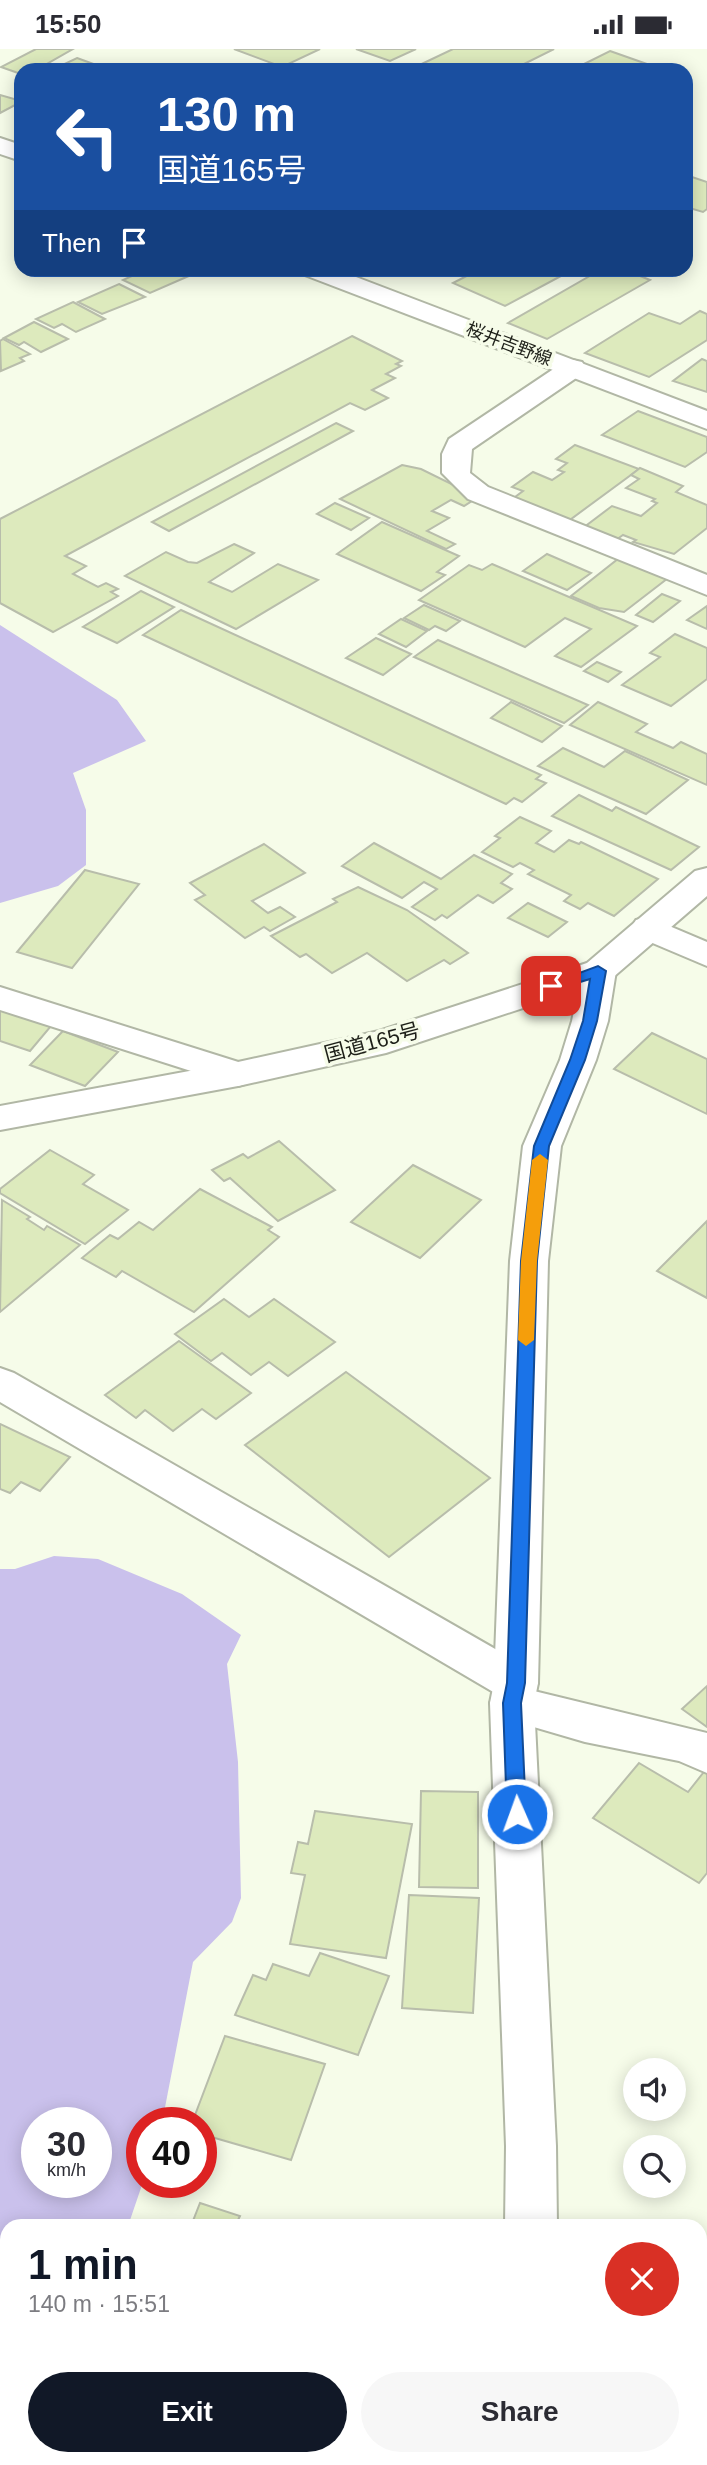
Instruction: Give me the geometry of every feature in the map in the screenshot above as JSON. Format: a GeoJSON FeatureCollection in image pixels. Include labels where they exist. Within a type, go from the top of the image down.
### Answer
{"type":"FeatureCollection","features":[{"type":"Feature","properties":{"kind":"main road","name":"桜井吉野線"},"geometry":{"type":"LineString","coordinates":[[332,277],[707,421]]}},
{"type":"Feature","properties":{"kind":"main road"},"geometry":{"type":"LineString","coordinates":[[573,368],[459,445],[453,461],[457,476],[478,493],[707,586]]}},
{"type":"Feature","properties":{"kind":"main road","name":"国道165号"},"geometry":{"type":"LineString","coordinates":[[0,1118],[238,1074],[386,1041],[598,971],[707,878]]}},
{"type":"Feature","properties":{"kind":"main road"},"geometry":{"type":"LineString","coordinates":[[648,928],[707,954]]}},
{"type":"Feature","properties":{"kind":"main road"},"geometry":{"type":"LineString","coordinates":[[531,2219],[531,2146],[514,1693],[529,1261],[542,1146],[578,1060],[590,1021],[598,971]]}},
{"type":"Feature","properties":{"kind":"main road"},"geometry":{"type":"LineString","coordinates":[[0,998],[238,1074]]}},
{"type":"Feature","properties":{"kind":"main road"},"geometry":{"type":"LineString","coordinates":[[0,1383],[514,1693],[585,1724],[688,1744],[707,1754]]}},
{"type":"Feature","properties":{"kind":"shaded area"},"geometry":{"type":"Polygon","coordinates":[[[0,625],[117,700],[146,741],[73,773],[86,810],[86,865],[58,886],[0,903],[0,625]]]}},
{"type":"Feature","properties":{"kind":"shaded area"},"geometry":{"type":"Polygon","coordinates":[[[54,1556],[98,1559],[182,1594],[241,1635],[227,1664],[238,1762],[241,1898],[232,1922],[193,1962],[165,2107],[126,2107],[126,2198],[138,2198],[130,2219],[0,2219],[0,1569],[15,1569],[54,1556]]]}},
{"type":"Feature","properties":{"kind":"building"},"geometry":{"type":"Polygon","coordinates":[[[36,49],[73,49],[48,63],[14,63],[14,72],[1,67],[36,49]]]}},
{"type":"Feature","properties":{"kind":"building"},"geometry":{"type":"Polygon","coordinates":[[[234,49],[320,49],[290,63],[271,63],[234,49]]]}},
{"type":"Feature","properties":{"kind":"building"},"geometry":{"type":"Polygon","coordinates":[[[356,49],[416,49],[390,61],[356,49]]]}},
{"type":"Feature","properties":{"kind":"building"},"geometry":{"type":"Polygon","coordinates":[[[453,49],[554,49],[526,63],[424,63],[453,49]]]}},
{"type":"Feature","properties":{"kind":"building"},"geometry":{"type":"Polygon","coordinates":[[[610,51],[644,63],[586,63],[610,51]]]}},
{"type":"Feature","properties":{"kind":"building"},"geometry":{"type":"Polygon","coordinates":[[[77,58],[91,63],[67,63],[77,58]]]}},
{"type":"Feature","properties":{"kind":"building"},"geometry":{"type":"Polygon","coordinates":[[[0,95],[14,99],[14,106],[0,113],[0,95]]]}},
{"type":"Feature","properties":{"kind":"building"},"geometry":{"type":"Polygon","coordinates":[[[693,177],[707,182],[707,209],[703,212],[693,209],[693,177]]]}},
{"type":"Feature","properties":{"kind":"building"},"geometry":{"type":"Polygon","coordinates":[[[130,277],[186,277],[150,293],[123,280],[130,277]]]}},
{"type":"Feature","properties":{"kind":"building"},"geometry":{"type":"Polygon","coordinates":[[[465,277],[559,277],[505,306],[453,283],[465,277]]]}},
{"type":"Feature","properties":{"kind":"building"},"geometry":{"type":"Polygon","coordinates":[[[588,277],[643,277],[650,280],[547,339],[508,323],[588,277]]]}},
{"type":"Feature","properties":{"kind":"building"},"geometry":{"type":"Polygon","coordinates":[[[119,284],[145,297],[102,314],[78,302],[119,284]]]}},
{"type":"Feature","properties":{"kind":"building"},"geometry":{"type":"Polygon","coordinates":[[[73,302],[105,319],[76,332],[62,324],[54,328],[36,319],[73,302]]]}},
{"type":"Feature","properties":{"kind":"building"},"geometry":{"type":"Polygon","coordinates":[[[700,311],[707,314],[707,340],[649,377],[585,353],[649,313],[680,324],[700,311]]]}},
{"type":"Feature","properties":{"kind":"building"},"geometry":{"type":"Polygon","coordinates":[[[34,322],[68,339],[41,352],[24,342],[19,345],[4,338],[34,322]]]}},
{"type":"Feature","properties":{"kind":"building"},"geometry":{"type":"Polygon","coordinates":[[[352,336],[402,361],[396,364],[401,366],[386,374],[395,378],[372,390],[388,398],[365,410],[350,403],[65,556],[86,566],[73,574],[98,587],[106,583],[118,589],[111,592],[118,596],[53,632],[0,603],[0,519],[352,336]]]}},
{"type":"Feature","properties":{"kind":"building"},"geometry":{"type":"Polygon","coordinates":[[[3,339],[30,354],[20,358],[24,361],[1,371],[0,341],[3,339]]]}},
{"type":"Feature","properties":{"kind":"building"},"geometry":{"type":"Polygon","coordinates":[[[702,359],[707,361],[707,392],[673,381],[702,359]]]}},
{"type":"Feature","properties":{"kind":"building"},"geometry":{"type":"Polygon","coordinates":[[[638,411],[707,437],[707,452],[685,467],[602,435],[638,411]]]}},
{"type":"Feature","properties":{"kind":"building"},"geometry":{"type":"Polygon","coordinates":[[[336,423],[353,431],[169,531],[152,522],[336,423]]]}},
{"type":"Feature","properties":{"kind":"building"},"geometry":{"type":"Polygon","coordinates":[[[575,445],[639,469],[567,522],[511,500],[523,491],[512,487],[533,472],[552,480],[564,472],[558,470],[567,463],[556,459],[575,445]]]}},
{"type":"Feature","properties":{"kind":"building"},"geometry":{"type":"Polygon","coordinates":[[[402,465],[421,469],[478,497],[464,506],[451,500],[432,511],[449,518],[427,531],[455,544],[446,549],[340,499],[402,465]]]}},
{"type":"Feature","properties":{"kind":"building"},"geometry":{"type":"Polygon","coordinates":[[[640,468],[683,486],[676,492],[707,505],[707,528],[674,554],[633,542],[636,540],[623,535],[616,540],[583,528],[612,506],[641,516],[657,503],[652,501],[655,499],[626,488],[639,479],[631,475],[640,468]]]}},
{"type":"Feature","properties":{"kind":"building"},"geometry":{"type":"Polygon","coordinates":[[[335,503],[369,518],[351,530],[317,514],[335,503]]]}},
{"type":"Feature","properties":{"kind":"building"},"geometry":{"type":"Polygon","coordinates":[[[382,522],[459,556],[437,572],[445,575],[421,591],[337,554],[382,522]]]}},
{"type":"Feature","properties":{"kind":"building"},"geometry":{"type":"Polygon","coordinates":[[[234,544],[254,553],[209,582],[232,592],[278,564],[318,580],[236,629],[125,576],[166,552],[197,563],[234,544]]]}},
{"type":"Feature","properties":{"kind":"building"},"geometry":{"type":"Polygon","coordinates":[[[547,554],[591,573],[567,590],[523,571],[547,554]]]}},
{"type":"Feature","properties":{"kind":"building"},"geometry":{"type":"Polygon","coordinates":[[[623,555],[672,575],[624,612],[599,608],[571,596],[623,555]]]}},
{"type":"Feature","properties":{"kind":"building"},"geometry":{"type":"Polygon","coordinates":[[[492,564],[637,626],[581,667],[555,656],[591,629],[565,618],[525,647],[419,600],[469,565],[482,570],[492,564]]]}},
{"type":"Feature","properties":{"kind":"building"},"geometry":{"type":"Polygon","coordinates":[[[141,591],[174,607],[117,643],[83,627],[141,591]]]}},
{"type":"Feature","properties":{"kind":"building"},"geometry":{"type":"Polygon","coordinates":[[[662,594],[680,601],[653,622],[636,615],[662,594]]]}},
{"type":"Feature","properties":{"kind":"building"},"geometry":{"type":"Polygon","coordinates":[[[424,605],[460,621],[446,631],[435,626],[429,630],[404,618],[424,605]]]}},
{"type":"Feature","properties":{"kind":"building"},"geometry":{"type":"Polygon","coordinates":[[[707,606],[707,629],[687,620],[707,606]]]}},
{"type":"Feature","properties":{"kind":"building"},"geometry":{"type":"Polygon","coordinates":[[[181,610],[541,775],[536,779],[546,783],[522,802],[514,798],[506,804],[143,635],[181,610]]]}},
{"type":"Feature","properties":{"kind":"building"},"geometry":{"type":"Polygon","coordinates":[[[401,619],[427,631],[406,647],[379,634],[401,619]]]}},
{"type":"Feature","properties":{"kind":"building"},"geometry":{"type":"Polygon","coordinates":[[[675,634],[707,648],[707,679],[671,706],[622,685],[660,657],[650,653],[675,634]]]}},
{"type":"Feature","properties":{"kind":"building"},"geometry":{"type":"Polygon","coordinates":[[[376,638],[411,654],[383,675],[346,658],[376,638]]]}},
{"type":"Feature","properties":{"kind":"building"},"geometry":{"type":"Polygon","coordinates":[[[438,640],[588,705],[564,723],[414,657],[438,640]]]}},
{"type":"Feature","properties":{"kind":"building"},"geometry":{"type":"Polygon","coordinates":[[[597,662],[621,672],[608,682],[584,671],[597,662]]]}},
{"type":"Feature","properties":{"kind":"building"},"geometry":{"type":"Polygon","coordinates":[[[511,702],[562,726],[542,742],[491,718],[511,702]]]}},
{"type":"Feature","properties":{"kind":"building"},"geometry":{"type":"Polygon","coordinates":[[[598,702],[647,724],[636,732],[673,748],[681,742],[707,754],[707,785],[570,725],[598,702]]]}},
{"type":"Feature","properties":{"kind":"building"},"geometry":{"type":"Polygon","coordinates":[[[563,748],[604,767],[625,751],[688,780],[646,814],[538,766],[563,748]]]}},
{"type":"Feature","properties":{"kind":"building"},"geometry":{"type":"Polygon","coordinates":[[[579,795],[612,811],[616,807],[699,847],[671,870],[552,816],[579,795]]]}},
{"type":"Feature","properties":{"kind":"building"},"geometry":{"type":"Polygon","coordinates":[[[520,817],[551,831],[536,843],[554,852],[569,840],[579,844],[581,842],[658,879],[614,916],[588,903],[580,909],[564,901],[571,895],[528,874],[534,870],[520,863],[513,867],[482,852],[500,838],[495,836],[520,817]]]}},
{"type":"Feature","properties":{"kind":"building"},"geometry":{"type":"Polygon","coordinates":[[[374,843],[441,879],[474,855],[512,874],[501,883],[512,889],[493,903],[478,895],[447,918],[442,915],[435,920],[412,907],[437,889],[424,882],[402,898],[342,866],[374,843]]]}},
{"type":"Feature","properties":{"kind":"building"},"geometry":{"type":"Polygon","coordinates":[[[264,844],[305,873],[252,901],[268,913],[280,907],[295,917],[270,931],[264,927],[245,938],[195,900],[205,895],[190,883],[264,844]]]}},
{"type":"Feature","properties":{"kind":"building"},"geometry":{"type":"Polygon","coordinates":[[[85,870],[139,884],[72,968],[17,952],[85,870]]]}},
{"type":"Feature","properties":{"kind":"building"},"geometry":{"type":"Polygon","coordinates":[[[358,887],[407,910],[468,953],[450,964],[444,960],[407,981],[367,953],[332,973],[306,954],[300,957],[271,936],[337,902],[333,899],[358,887]]]}},
{"type":"Feature","properties":{"kind":"building"},"geometry":{"type":"Polygon","coordinates":[[[528,903],[567,922],[548,937],[508,918],[528,903]]]}},
{"type":"Feature","properties":{"kind":"building"},"geometry":{"type":"Polygon","coordinates":[[[0,1010],[51,1026],[30,1051],[0,1041],[0,1010]]]}},
{"type":"Feature","properties":{"kind":"building"},"geometry":{"type":"Polygon","coordinates":[[[63,1031],[118,1052],[85,1086],[30,1065],[63,1031]]]}},
{"type":"Feature","properties":{"kind":"building"},"geometry":{"type":"Polygon","coordinates":[[[652,1033],[707,1059],[707,1114],[614,1069],[652,1033]]]}},
{"type":"Feature","properties":{"kind":"building"},"geometry":{"type":"Polygon","coordinates":[[[279,1141],[335,1190],[278,1221],[230,1178],[224,1181],[212,1170],[243,1154],[248,1158],[279,1141]]]}},
{"type":"Feature","properties":{"kind":"building"},"geometry":{"type":"Polygon","coordinates":[[[50,1150],[94,1175],[83,1184],[128,1210],[85,1244],[0,1193],[0,1189],[50,1150]]]}},
{"type":"Feature","properties":{"kind":"building"},"geometry":{"type":"Polygon","coordinates":[[[413,1165],[481,1200],[420,1258],[351,1222],[413,1165]]]}},
{"type":"Feature","properties":{"kind":"building"},"geometry":{"type":"Polygon","coordinates":[[[200,1189],[272,1227],[268,1230],[279,1237],[194,1312],[122,1271],[116,1277],[82,1258],[110,1235],[118,1239],[139,1222],[153,1230],[200,1189]]]}},
{"type":"Feature","properties":{"kind":"building"},"geometry":{"type":"Polygon","coordinates":[[[2,1200],[30,1217],[27,1219],[44,1230],[47,1226],[80,1245],[0,1312],[2,1200]]]}},
{"type":"Feature","properties":{"kind":"building"},"geometry":{"type":"Polygon","coordinates":[[[707,1221],[707,1298],[657,1271],[707,1221]]]}},
{"type":"Feature","properties":{"kind":"building"},"geometry":{"type":"Polygon","coordinates":[[[224,1299],[249,1317],[274,1299],[335,1342],[288,1376],[269,1362],[251,1375],[222,1353],[211,1361],[175,1334],[224,1299]]]}},
{"type":"Feature","properties":{"kind":"building"},"geometry":{"type":"Polygon","coordinates":[[[179,1341],[251,1393],[216,1419],[202,1409],[173,1431],[145,1410],[136,1418],[105,1395],[179,1341]]]}},
{"type":"Feature","properties":{"kind":"building"},"geometry":{"type":"Polygon","coordinates":[[[346,1372],[490,1478],[389,1557],[245,1445],[346,1372]]]}},
{"type":"Feature","properties":{"kind":"building"},"geometry":{"type":"Polygon","coordinates":[[[0,1424],[70,1457],[40,1491],[21,1482],[10,1493],[0,1489],[0,1424]]]}},
{"type":"Feature","properties":{"kind":"building"},"geometry":{"type":"Polygon","coordinates":[[[707,1686],[707,1727],[682,1709],[707,1686]]]}},
{"type":"Feature","properties":{"kind":"building"},"geometry":{"type":"Polygon","coordinates":[[[639,1763],[688,1792],[707,1768],[707,1873],[699,1883],[593,1818],[639,1763]]]}},
{"type":"Feature","properties":{"kind":"building"},"geometry":{"type":"Polygon","coordinates":[[[421,1791],[478,1792],[478,1888],[419,1887],[421,1791]]]}},
{"type":"Feature","properties":{"kind":"building"},"geometry":{"type":"Polygon","coordinates":[[[315,1811],[412,1824],[386,1958],[290,1944],[305,1875],[291,1873],[298,1842],[308,1844],[315,1811]]]}},
{"type":"Feature","properties":{"kind":"building"},"geometry":{"type":"Polygon","coordinates":[[[409,1895],[479,1898],[473,2013],[402,2008],[409,1895]]]}},
{"type":"Feature","properties":{"kind":"building"},"geometry":{"type":"Polygon","coordinates":[[[320,1953],[389,1976],[358,2055],[235,2015],[253,1975],[266,1980],[273,1964],[309,1976],[320,1953]]]}},
{"type":"Feature","properties":{"kind":"building"},"geometry":{"type":"Polygon","coordinates":[[[225,2036],[325,2064],[291,2160],[217,2139],[217,2107],[198,2107],[225,2036]]]}},
{"type":"Feature","properties":{"kind":"building"},"geometry":{"type":"Polygon","coordinates":[[[200,2203],[240,2216],[238,2219],[194,2219],[200,2203]]]}},
{"type":"Feature","properties":{"kind":"slow traffic"},"geometry":{"type":"LineString","coordinates":[[526,1340],[529,1261],[540,1160]]}},
{"type":"Feature","properties":{"kind":"route"},"geometry":{"type":"LineString","coordinates":[[517,1814],[512,1703],[516,1683],[529,1261],[542,1146],[578,1060],[590,1021],[598,971],[551,986]]}}]}
